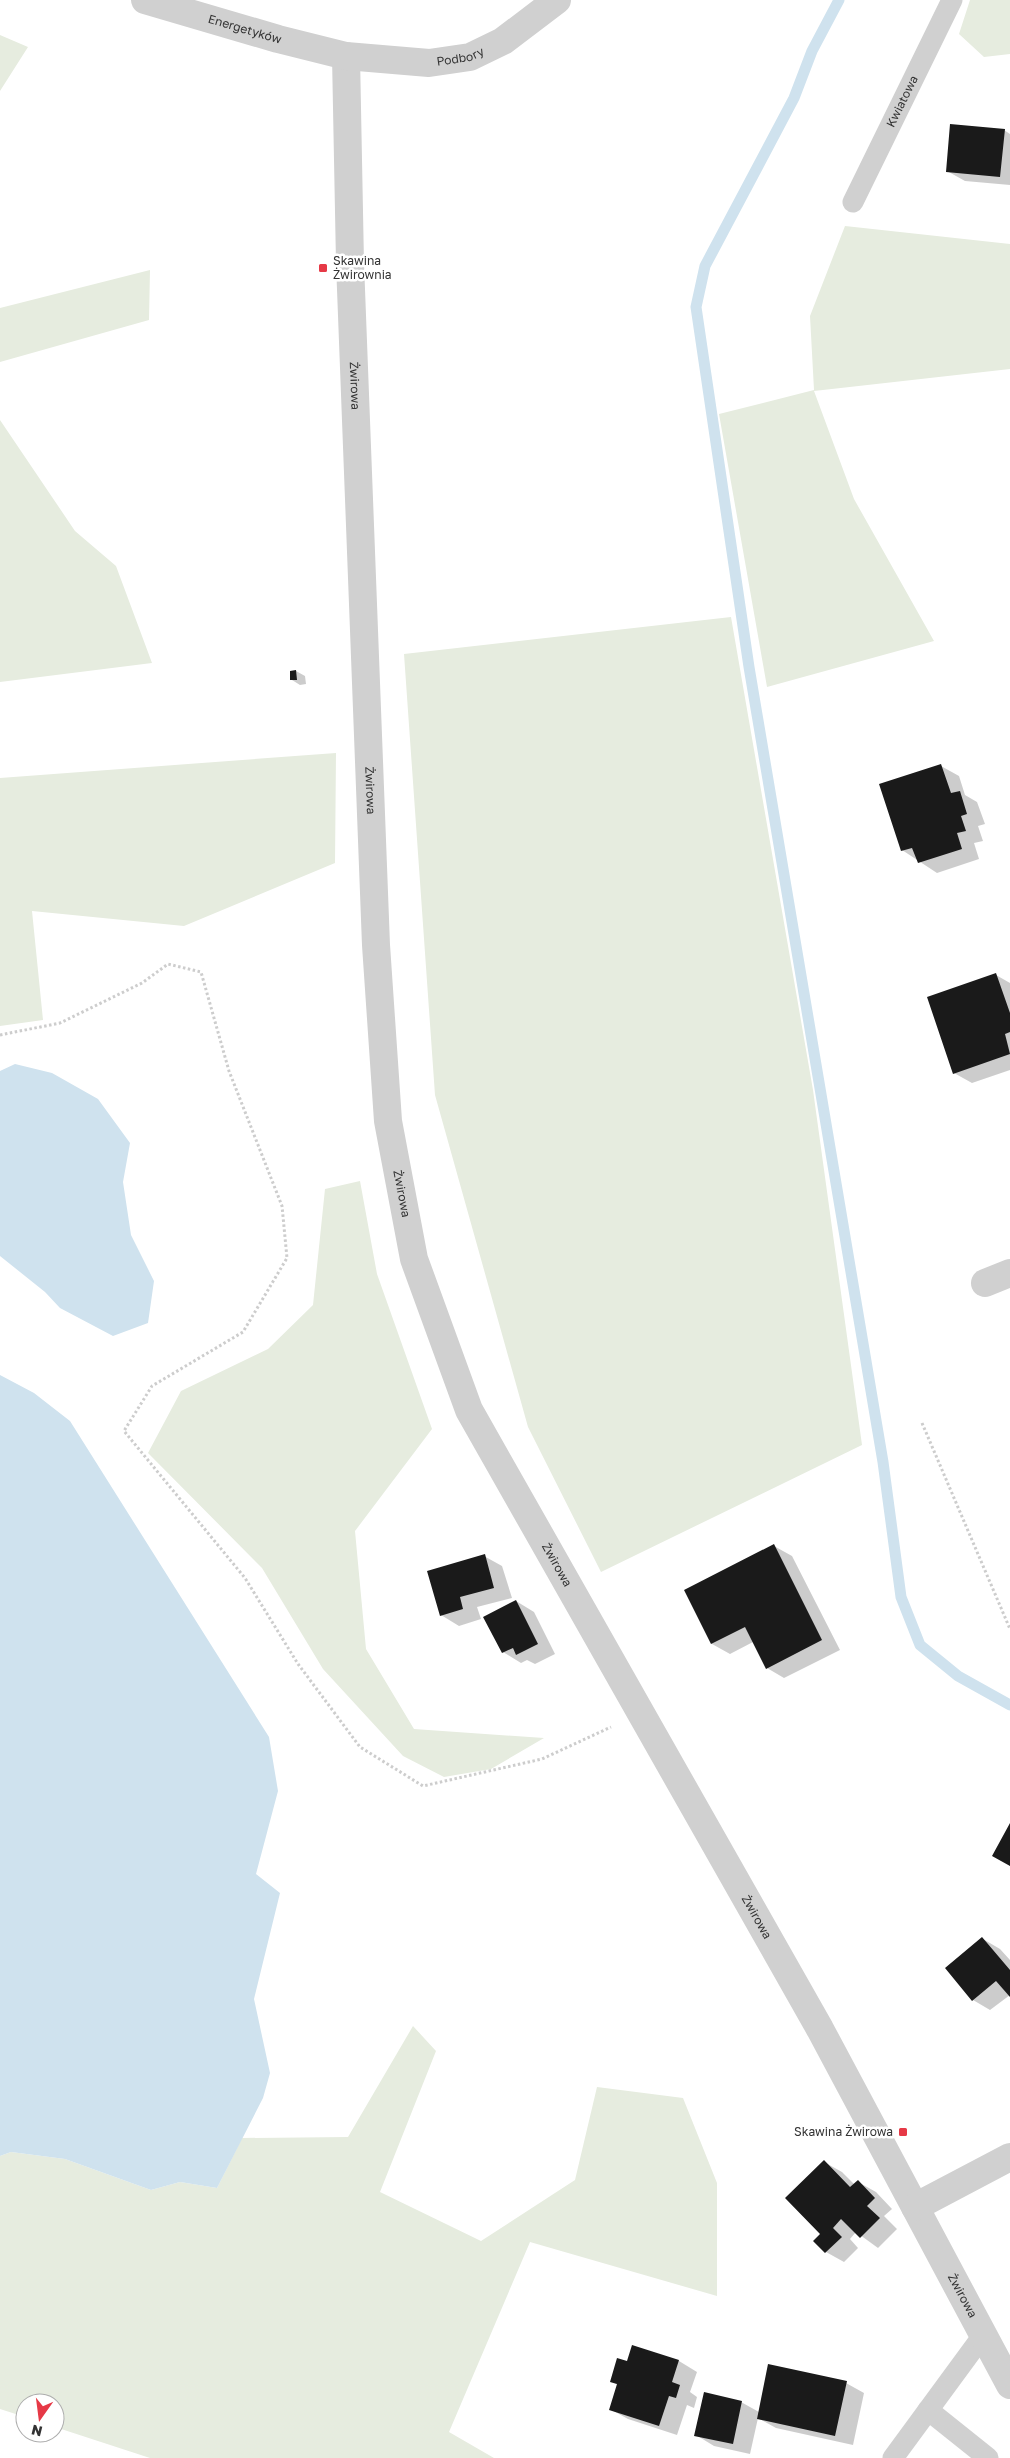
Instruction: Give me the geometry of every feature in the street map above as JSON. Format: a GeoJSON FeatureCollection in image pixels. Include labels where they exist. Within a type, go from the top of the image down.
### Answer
{"type":"FeatureCollection","features":[{"type":"Feature","properties":{"kind":"street","name":"Energetyków"},"geometry":{"type":"LineString","coordinates":[[145,0],[278,39],[346,56]]}},
{"type":"Feature","properties":{"kind":"street","name":"Podbory"},"geometry":{"type":"LineString","coordinates":[[346,56],[429,63],[470,57],[503,41],[557,0]]}},
{"type":"Feature","properties":{"kind":"street","name":"Żwirowa"},"geometry":{"type":"LineString","coordinates":[[346,56],[350,263],[376,945],[388,1120],[414,1259],[469,1410],[820,2029],[1010,2385]]}},
{"type":"Feature","properties":{"kind":"street"},"geometry":{"type":"LineString","coordinates":[[985,1283],[1010,1272]]}},
{"type":"Feature","properties":{"kind":"street"},"geometry":{"type":"LineString","coordinates":[[915,2207],[1010,2157]]}},
{"type":"Feature","properties":{"kind":"lane","name":"Kwiatowa"},"geometry":{"type":"LineString","coordinates":[[853,202],[952,0]]}},
{"type":"Feature","properties":{"kind":"lane"},"geometry":{"type":"LineString","coordinates":[[892,2458],[984,2334]]}},
{"type":"Feature","properties":{"kind":"lane"},"geometry":{"type":"LineString","coordinates":[[928,2410],[988,2458]]}},
{"type":"Feature","properties":{"kind":"path"},"geometry":{"type":"LineString","coordinates":[[0,1035],[60,1023],[142,983],[168,964],[201,972],[229,1071],[282,1206],[287,1258],[243,1332],[152,1386],[124,1432],[245,1578],[298,1664],[360,1747],[423,1786],[542,1759],[642,1714]]}},
{"type":"Feature","properties":{"kind":"path"},"geometry":{"type":"LineString","coordinates":[[922,1423],[1010,1630]]}},
{"type":"Feature","properties":{"kind":"shaded area"},"geometry":{"type":"Polygon","coordinates":[[[970,0],[1010,0],[1010,54],[984,57],[959,34],[970,0]]]}},
{"type":"Feature","properties":{"kind":"shaded area"},"geometry":{"type":"Polygon","coordinates":[[[0,35],[28,47],[0,91],[0,35]]]}},
{"type":"Feature","properties":{"kind":"shaded area"},"geometry":{"type":"Polygon","coordinates":[[[845,226],[1010,244],[1010,369],[814,391],[854,499],[934,641],[767,687],[719,414],[814,390],[810,316],[845,226]]]}},
{"type":"Feature","properties":{"kind":"shaded area"},"geometry":{"type":"Polygon","coordinates":[[[150,270],[149,320],[0,362],[0,308],[150,270]]]}},
{"type":"Feature","properties":{"kind":"shaded area"},"geometry":{"type":"Polygon","coordinates":[[[0,420],[75,531],[116,566],[152,663],[0,682],[0,420]]]}},
{"type":"Feature","properties":{"kind":"shaded area"},"geometry":{"type":"Polygon","coordinates":[[[731,617],[813,1090],[862,1445],[601,1572],[528,1427],[435,1095],[404,654],[731,617]]]}},
{"type":"Feature","properties":{"kind":"shaded area"},"geometry":{"type":"Polygon","coordinates":[[[336,753],[335,863],[184,926],[32,911],[43,1020],[0,1026],[0,778],[336,753]]]}},
{"type":"Feature","properties":{"kind":"shaded area"},"geometry":{"type":"Polygon","coordinates":[[[360,1181],[377,1274],[432,1429],[355,1531],[366,1649],[414,1729],[544,1738],[491,1769],[444,1777],[403,1756],[323,1669],[262,1568],[148,1453],[181,1391],[268,1349],[313,1305],[325,1189],[360,1181]]]}},
{"type":"Feature","properties":{"kind":"shaded area"},"geometry":{"type":"Polygon","coordinates":[[[413,2026],[436,2051],[380,2192],[481,2241],[575,2180],[597,2087],[683,2098],[717,2183],[717,2296],[530,2242],[449,2432],[494,2458],[150,2458],[65,2430],[65,2393],[15,2393],[15,2414],[0,2409],[0,2156],[11,2152],[65,2159],[151,2190],[180,2182],[217,2188],[242,2138],[348,2137],[413,2026]]]}},
{"type":"Feature","properties":{"kind":"water"},"geometry":{"type":"Polygon","coordinates":[[[15,1064],[52,1073],[98,1099],[130,1143],[123,1182],[131,1235],[154,1281],[148,1323],[113,1336],[60,1308],[45,1292],[0,1256],[0,1071],[15,1064]]]}},
{"type":"Feature","properties":{"kind":"water"},"geometry":{"type":"Polygon","coordinates":[[[0,1375],[34,1393],[70,1421],[269,1737],[278,1791],[256,1874],[280,1893],[254,1999],[270,2073],[263,2098],[217,2188],[180,2182],[151,2190],[65,2159],[11,2152],[0,2156],[0,1375]]]}},
{"type":"Feature","properties":{"kind":"building"},"geometry":{"type":"Polygon","coordinates":[[[950,124],[1005,129],[1000,177],[946,172],[950,124]]]}},
{"type":"Feature","properties":{"kind":"building"},"geometry":{"type":"Polygon","coordinates":[[[296,670],[297,680],[290,680],[290,671],[296,670]]]}},
{"type":"Feature","properties":{"kind":"building"},"geometry":{"type":"Polygon","coordinates":[[[941,764],[951,793],[960,791],[967,814],[961,816],[966,831],[957,833],[962,849],[918,863],[912,848],[901,851],[879,784],[941,764]]]}},
{"type":"Feature","properties":{"kind":"building"},"geometry":{"type":"Polygon","coordinates":[[[996,973],[1010,1013],[1010,1032],[1005,1034],[1010,1054],[953,1074],[927,997],[996,973]]]}},
{"type":"Feature","properties":{"kind":"building"},"geometry":{"type":"Polygon","coordinates":[[[774,1544],[822,1640],[766,1669],[745,1627],[711,1644],[684,1590],[774,1544]]]}},
{"type":"Feature","properties":{"kind":"building"},"geometry":{"type":"Polygon","coordinates":[[[485,1554],[494,1588],[460,1597],[463,1609],[440,1616],[427,1571],[485,1554]]]}},
{"type":"Feature","properties":{"kind":"building"},"geometry":{"type":"Polygon","coordinates":[[[516,1600],[538,1644],[516,1655],[513,1648],[502,1653],[483,1617],[516,1600]]]}},
{"type":"Feature","properties":{"kind":"building"},"geometry":{"type":"Polygon","coordinates":[[[1010,1823],[1010,1866],[992,1856],[1010,1823]]]}},
{"type":"Feature","properties":{"kind":"building"},"geometry":{"type":"Polygon","coordinates":[[[982,1937],[1010,1970],[1010,1997],[996,1981],[972,2001],[945,1968],[982,1937]]]}},
{"type":"Feature","properties":{"kind":"building"},"geometry":{"type":"Polygon","coordinates":[[[824,2160],[850,2187],[858,2180],[875,2198],[867,2206],[880,2218],[860,2238],[841,2219],[833,2228],[842,2237],[825,2253],[813,2241],[820,2234],[785,2198],[824,2160]]]}},
{"type":"Feature","properties":{"kind":"building"},"geometry":{"type":"Polygon","coordinates":[[[632,2345],[679,2360],[672,2382],[680,2385],[676,2398],[669,2396],[659,2426],[609,2410],[617,2384],[610,2382],[617,2358],[627,2361],[632,2345]]]}},
{"type":"Feature","properties":{"kind":"building"},"geometry":{"type":"Polygon","coordinates":[[[768,2364],[847,2381],[835,2436],[757,2419],[768,2364]]]}},
{"type":"Feature","properties":{"kind":"building"},"geometry":{"type":"Polygon","coordinates":[[[704,2392],[742,2401],[733,2444],[694,2436],[704,2392]]]}},
{"type":"Feature","properties":{"kind":"waterway"},"geometry":{"type":"LineString","coordinates":[[839,0],[812,51],[794,98],[705,266],[696,307],[749,667],[883,1462],[901,1597],[920,1645],[958,1676],[1010,1705]]}},
{"type":"Feature","properties":{"kind":"place","name":"Skawina Żwirownia"},"geometry":{"type":"Point","coordinates":[323,268]}},
{"type":"Feature","properties":{"kind":"place","name":"Skawina Żwirowa"},"geometry":{"type":"Point","coordinates":[903,2132]}}]}
